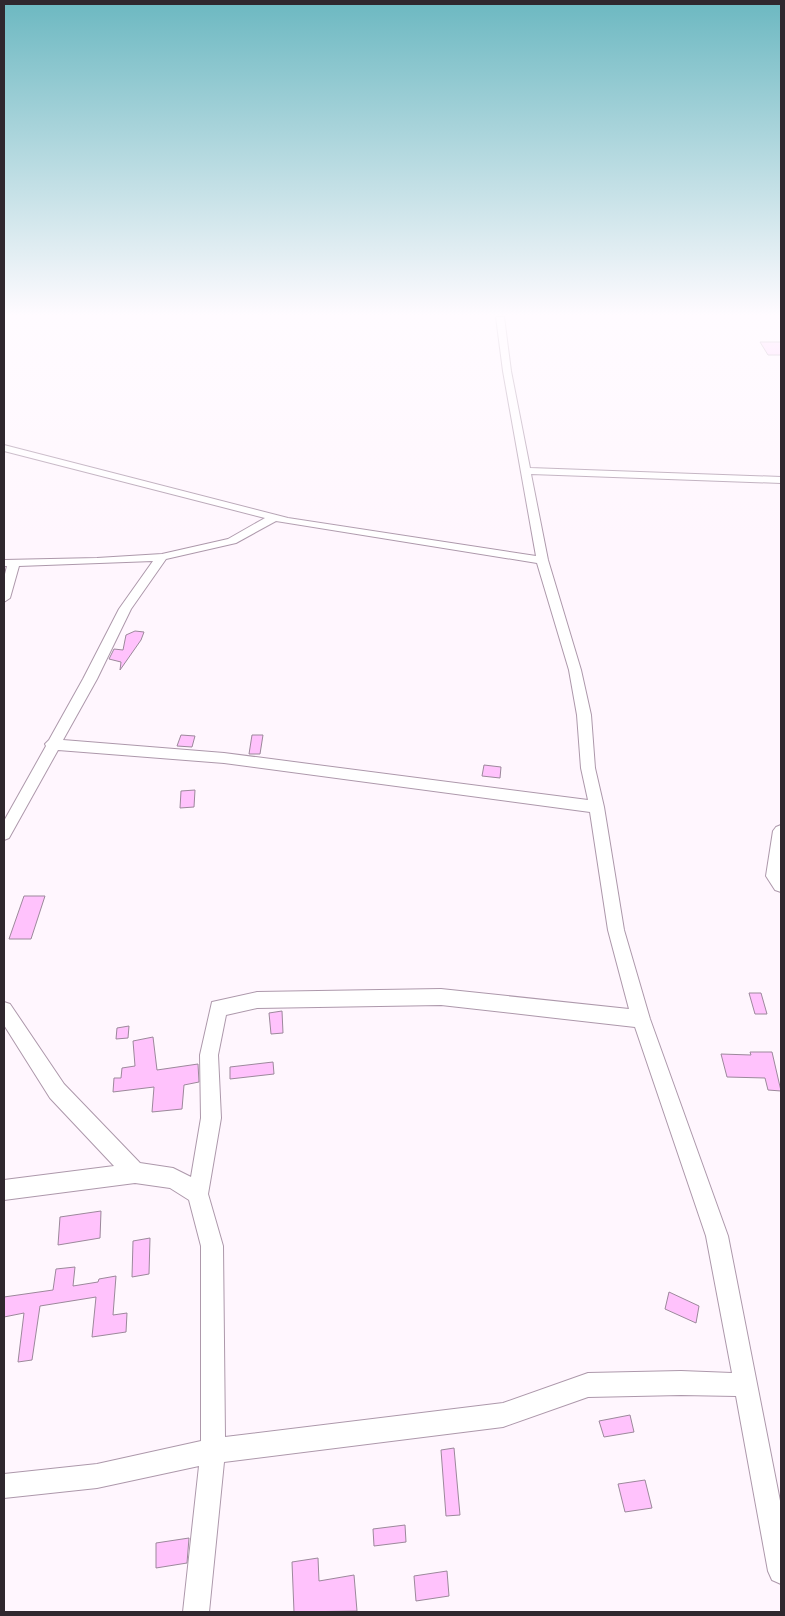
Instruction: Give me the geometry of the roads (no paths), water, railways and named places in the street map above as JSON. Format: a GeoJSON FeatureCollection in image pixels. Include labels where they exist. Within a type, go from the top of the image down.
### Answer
{"type":"FeatureCollection","features":[{"type":"Feature","properties":{"kind":"street"},"geometry":{"type":"LineString","coordinates":[[510,392],[542,560],[575,670],[584,716],[588,768],[597,807],[616,930],[641,1019],[717,1236],[781,1571]]}},
{"type":"Feature","properties":{"kind":"street"},"geometry":{"type":"LineString","coordinates":[[4,448],[288,521],[542,560]]}},
{"type":"Feature","properties":{"kind":"street"},"geometry":{"type":"LineString","coordinates":[[525,471],[781,480]]}},
{"type":"Feature","properties":{"kind":"street"},"geometry":{"type":"LineString","coordinates":[[4,598],[9,563],[162,557],[232,541],[275,518]]}},
{"type":"Feature","properties":{"kind":"street"},"geometry":{"type":"LineString","coordinates":[[4,834],[90,678],[125,609],[162,557]]}},
{"type":"Feature","properties":{"kind":"street"},"geometry":{"type":"LineString","coordinates":[[52,744],[224,758],[597,807]]}},
{"type":"Feature","properties":{"kind":"street"},"geometry":{"type":"LineString","coordinates":[[781,831],[774,876],[781,885]]}},
{"type":"Feature","properties":{"kind":"street"},"geometry":{"type":"LineString","coordinates":[[196,1612],[213,1451],[212,1246],[198,1194],[212,1118],[209,1055],[218,1008],[256,1000],[441,997],[641,1019]]}},
{"type":"Feature","properties":{"kind":"street"},"geometry":{"type":"LineString","coordinates":[[4,1010],[57,1091],[135,1173]]}},
{"type":"Feature","properties":{"kind":"street"},"geometry":{"type":"LineString","coordinates":[[4,1190],[135,1173],[173,1178],[198,1194]]}},
{"type":"Feature","properties":{"kind":"street"},"geometry":{"type":"LineString","coordinates":[[4,1486],[97,1476],[213,1451],[503,1415],[588,1385],[746,1384]]}}]}
